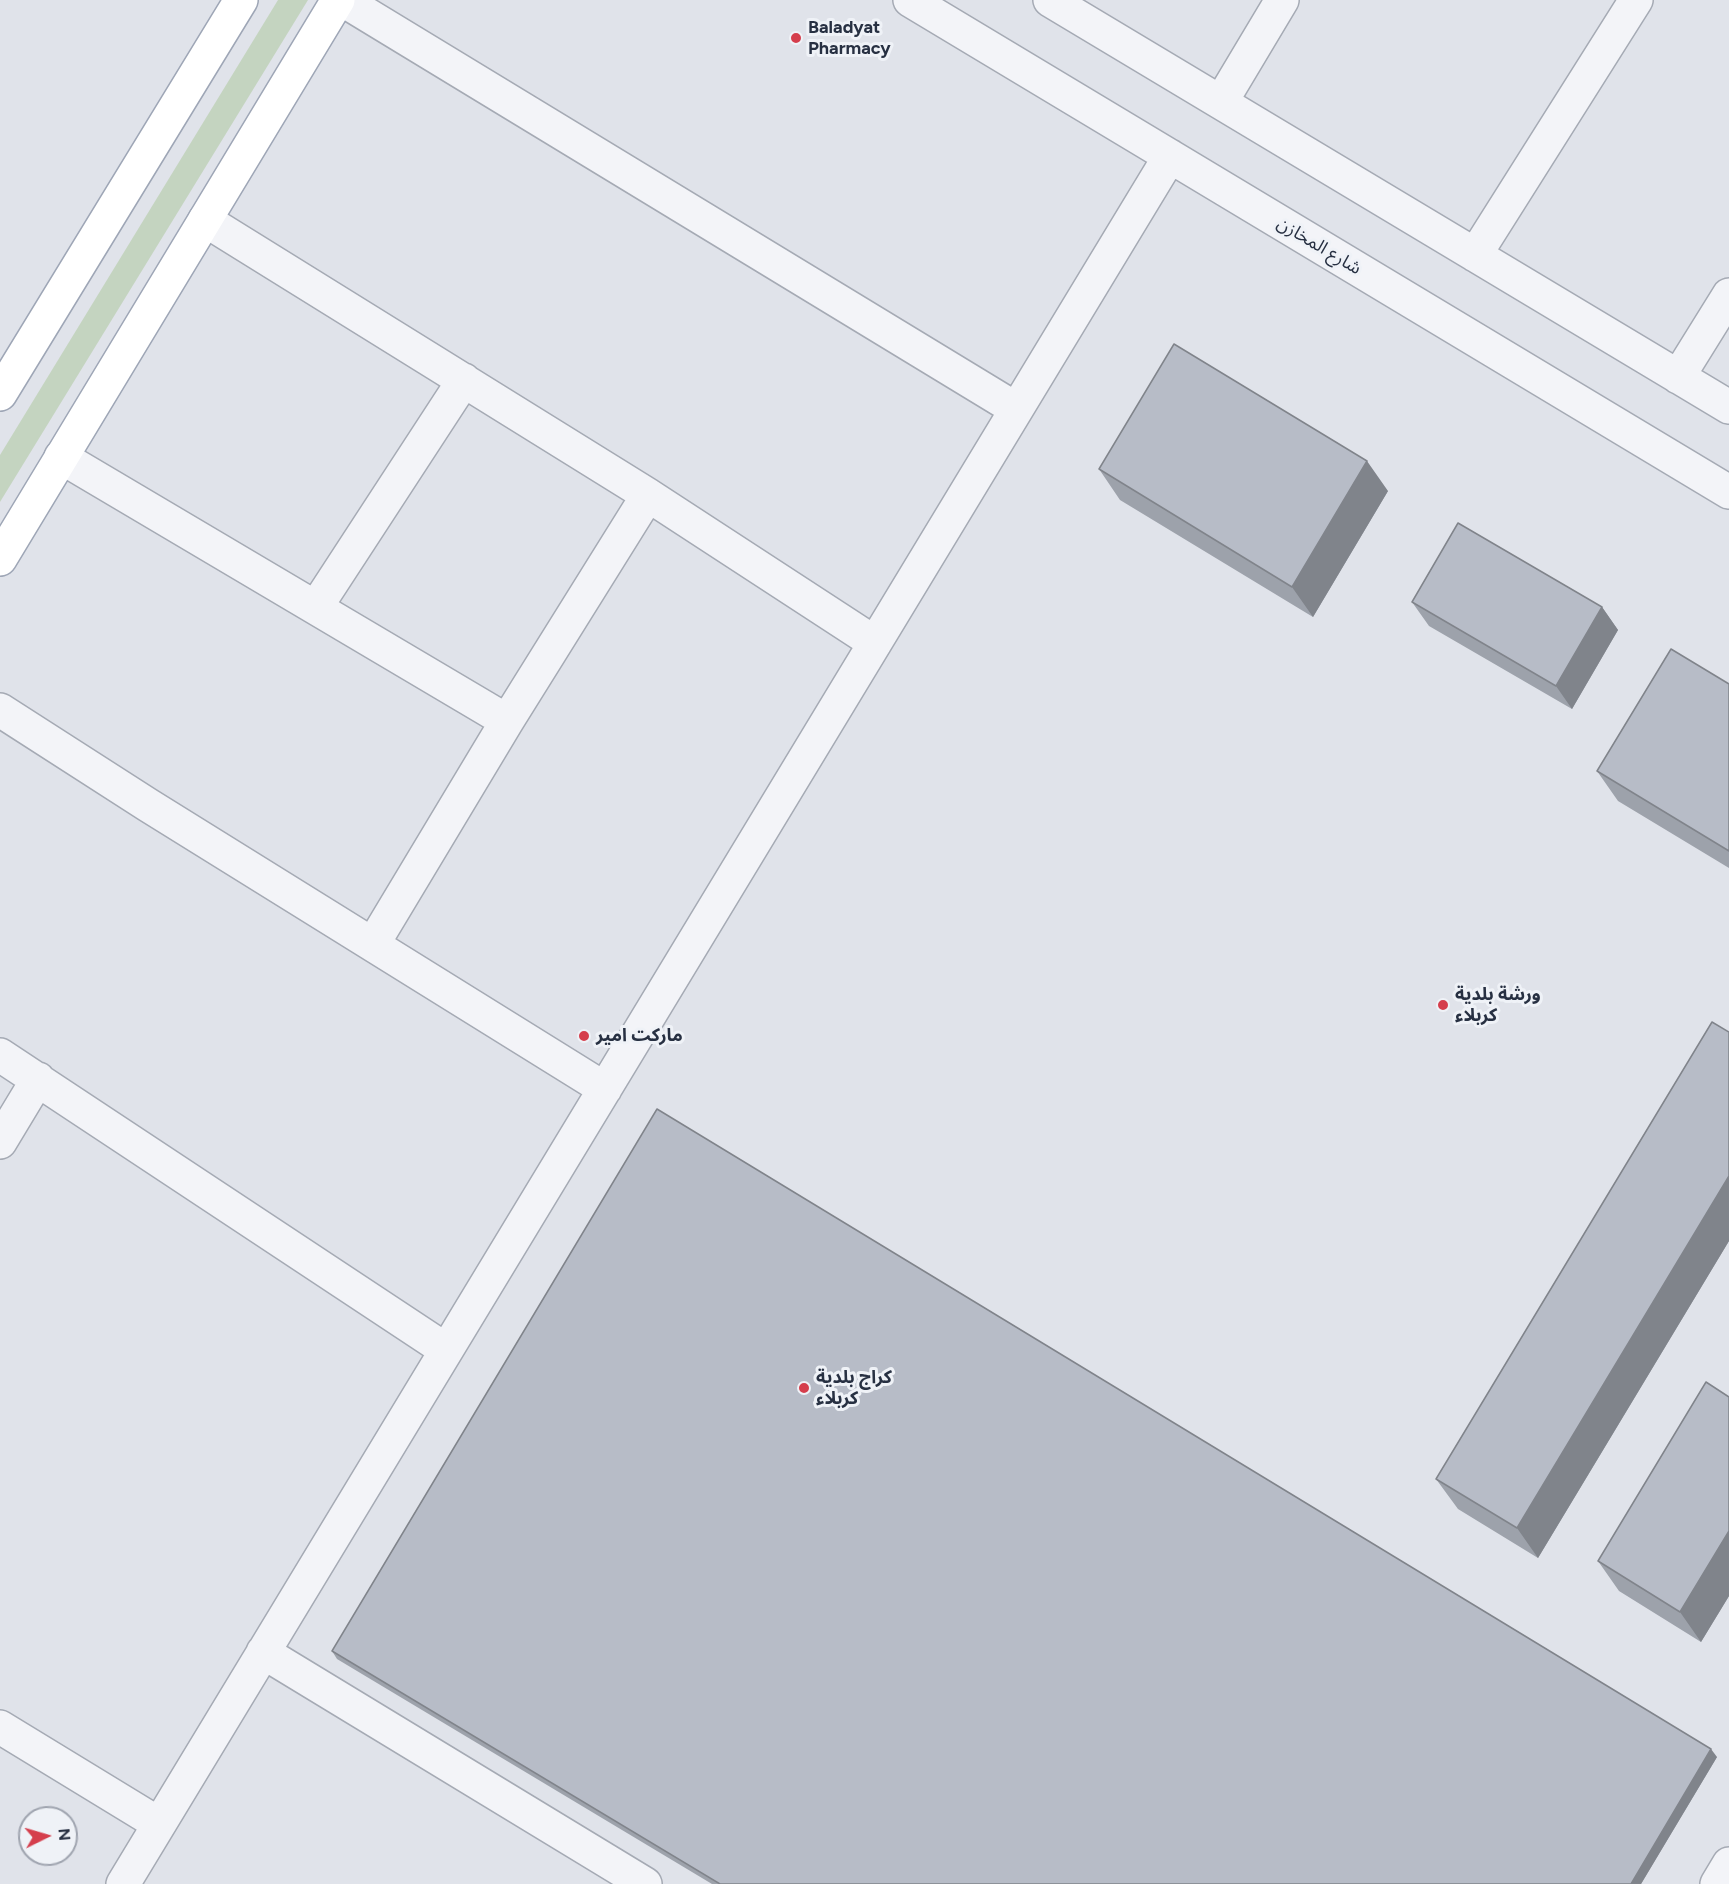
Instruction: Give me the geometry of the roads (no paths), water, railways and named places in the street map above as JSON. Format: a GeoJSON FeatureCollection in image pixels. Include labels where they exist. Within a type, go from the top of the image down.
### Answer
{"type":"FeatureCollection","features":[{"type":"Feature","properties":{"kind":"main road"},"geometry":{"type":"LineString","coordinates":[[0,394],[241,0]]}},
{"type":"Feature","properties":{"kind":"main road"},"geometry":{"type":"LineString","coordinates":[[0,559],[338,0]]}},
{"type":"Feature","properties":{"kind":"street"},"geometry":{"type":"LineString","coordinates":[[343,0],[1016,409]]}},
{"type":"Feature","properties":{"kind":"street","name":"شارع المخازن"},"geometry":{"type":"LineString","coordinates":[[910,0],[1729,492]]}},
{"type":"Feature","properties":{"kind":"street"},"geometry":{"type":"LineString","coordinates":[[1050,0],[1729,408]]}},
{"type":"Feature","properties":{"kind":"street"},"geometry":{"type":"LineString","coordinates":[[1221,102],[1282,0]]}},
{"type":"Feature","properties":{"kind":"street"},"geometry":{"type":"LineString","coordinates":[[1475,255],[1636,0]]}},
{"type":"Feature","properties":{"kind":"street"},"geometry":{"type":"LineString","coordinates":[[123,1884],[1170,156]]}},
{"type":"Feature","properties":{"kind":"street"},"geometry":{"type":"LineString","coordinates":[[205,220],[648,495],[875,643]]}},
{"type":"Feature","properties":{"kind":"street"},"geometry":{"type":"LineString","coordinates":[[1678,377],[1729,295]]}},
{"type":"Feature","properties":{"kind":"street"},"geometry":{"type":"LineString","coordinates":[[316,607],[464,380]]}},
{"type":"Feature","properties":{"kind":"street"},"geometry":{"type":"LineString","coordinates":[[61,457],[507,722]]}},
{"type":"Feature","properties":{"kind":"street"},"geometry":{"type":"LineString","coordinates":[[373,944],[648,495]]}},
{"type":"Feature","properties":{"kind":"street"},"geometry":{"type":"LineString","coordinates":[[0,710],[148,805],[605,1089]]}},
{"type":"Feature","properties":{"kind":"street"},"geometry":{"type":"LineString","coordinates":[[0,1054],[446,1350]]}},
{"type":"Feature","properties":{"kind":"street"},"geometry":{"type":"LineString","coordinates":[[0,1142],[38,1079]]}},
{"type":"Feature","properties":{"kind":"street"},"geometry":{"type":"LineString","coordinates":[[263,1652],[645,1884]]}},
{"type":"Feature","properties":{"kind":"street"},"geometry":{"type":"LineString","coordinates":[[0,1726],[159,1824]]}},
{"type":"Feature","properties":{"kind":"street"},"geometry":{"type":"LineString","coordinates":[[1717,1884],[1729,1864]]}},
{"type":"Feature","properties":{"kind":"place","name":"Baladyat Pharmacy"},"geometry":{"type":"Point","coordinates":[796,38]}},
{"type":"Feature","properties":{"kind":"place","name":"ورشة بلدية كربلاء"},"geometry":{"type":"Point","coordinates":[1443,1005]}},
{"type":"Feature","properties":{"kind":"place","name":"ماركت امير"},"geometry":{"type":"Point","coordinates":[584,1036]}},
{"type":"Feature","properties":{"kind":"place","name":"كراج بلدية كربلاء"},"geometry":{"type":"Point","coordinates":[804,1388]}}]}
